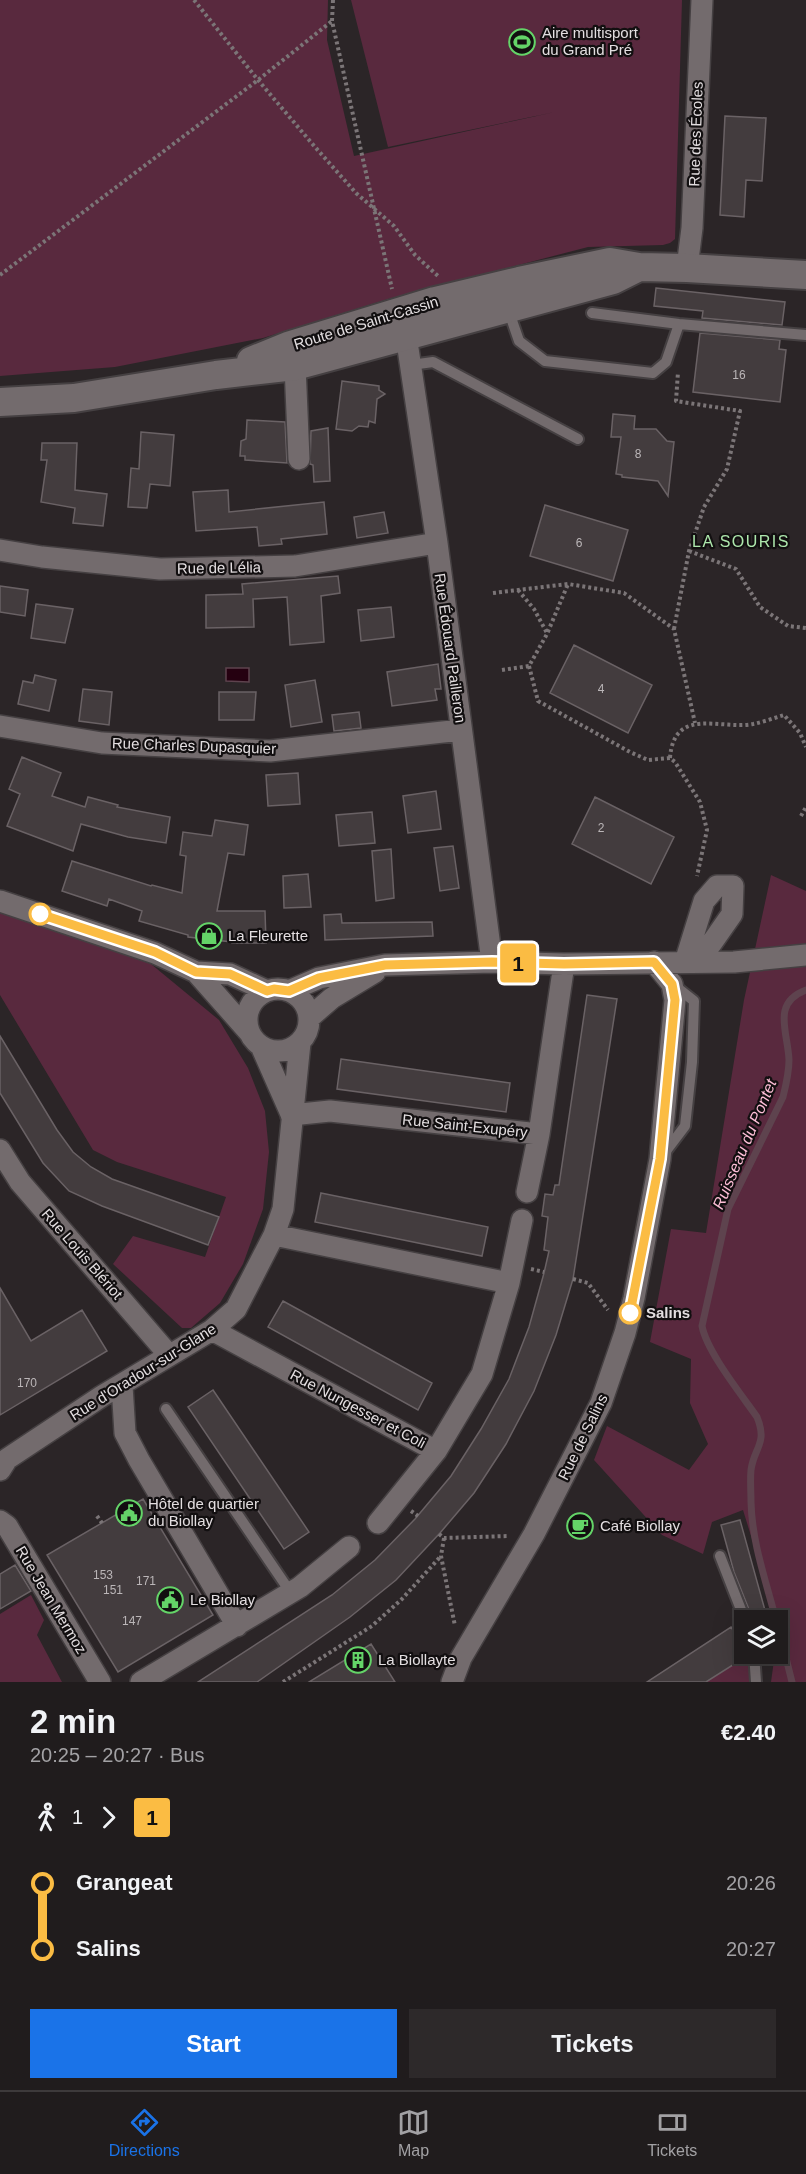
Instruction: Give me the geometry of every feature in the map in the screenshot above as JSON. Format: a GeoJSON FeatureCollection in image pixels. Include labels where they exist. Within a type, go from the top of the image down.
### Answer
{"type":"FeatureCollection","features":[{"type":"Feature","properties":{"kind":"street","name":"Rue des Écoles"},"geometry":{"type":"LineString","coordinates":[[687,268],[692,228],[702,0]]}},
{"type":"Feature","properties":{"kind":"street","name":"Route de Saint-Cassin"},"geometry":{"type":"LineString","coordinates":[[292,356],[451,298],[510,294],[613,280],[639,267],[806,275]]}},
{"type":"Feature","properties":{"kind":"street","name":"Route de Saint-Cassin"},"geometry":{"type":"LineString","coordinates":[[0,402],[74,398],[216,375],[292,356],[406,335],[510,294]]}},
{"type":"Feature","properties":{"kind":"street","name":"Rue Édouard Pailleron"},"geometry":{"type":"LineString","coordinates":[[406,335],[437,543],[492,962]]}},
{"type":"Feature","properties":{"kind":"street"},"geometry":{"type":"LineString","coordinates":[[292,356],[299,459]]}},
{"type":"Feature","properties":{"kind":"street","name":"Rue de Lélia"},"geometry":{"type":"LineString","coordinates":[[0,550],[42,557],[160,569],[295,566],[437,543]]}},
{"type":"Feature","properties":{"kind":"street","name":"Rue Charles Dupasquier"},"geometry":{"type":"LineString","coordinates":[[0,726],[102,743],[270,751],[461,730]]}},
{"type":"Feature","properties":{"kind":"street"},"geometry":{"type":"LineString","coordinates":[[717,886],[733,886],[732,914],[711,944],[685,962],[703,906],[717,886]]}},
{"type":"Feature","properties":{"kind":"street"},"geometry":{"type":"LineString","coordinates":[[0,901],[155,952],[196,972],[255,1039],[270,1051],[281,1052],[291,1049],[305,1036],[309,1018],[303,1002],[289,991],[274,989],[267,991],[252,1003],[247,1022],[255,1039]]}},
{"type":"Feature","properties":{"kind":"street"},"geometry":{"type":"LineString","coordinates":[[289,991],[319,978],[385,965],[492,962],[564,964],[734,962],[806,955]]}},
{"type":"Feature","properties":{"kind":"street","name":"Rue de Salins"},"geometry":{"type":"LineString","coordinates":[[452,1682],[461,1658],[534,1534],[601,1403],[625,1333],[634,1298],[660,1159],[675,1000],[672,984],[654,962]]}},
{"type":"Feature","properties":{"kind":"street","name":"Rue Saint-Exupéry"},"geometry":{"type":"LineString","coordinates":[[291,1115],[330,1111],[539,1134],[564,964]]}},
{"type":"Feature","properties":{"kind":"street"},"geometry":{"type":"LineString","coordinates":[[309,1018],[332,998],[385,965]]}},
{"type":"Feature","properties":{"kind":"street"},"geometry":{"type":"LineString","coordinates":[[196,972],[230,974],[267,991]]}},
{"type":"Feature","properties":{"kind":"street","name":"Rue d'Oradour-sur-Glane"},"geometry":{"type":"LineString","coordinates":[[255,1039],[291,1115]]}},
{"type":"Feature","properties":{"kind":"street","name":"Rue d'Oradour-sur-Glane"},"geometry":{"type":"LineString","coordinates":[[0,1470],[7,1459],[102,1396],[212,1330],[236,1309],[274,1235],[284,1209],[291,1115],[300,1043]]}},
{"type":"Feature","properties":{"kind":"street"},"geometry":{"type":"LineString","coordinates":[[528,1192],[539,1134]]}},
{"type":"Feature","properties":{"kind":"street","name":"Rue Louis Blériot"},"geometry":{"type":"LineString","coordinates":[[0,1150],[20,1182],[169,1355]]}},
{"type":"Feature","properties":{"kind":"street","name":"Rue Nungesser et Coli"},"geometry":{"type":"LineString","coordinates":[[212,1330],[436,1451],[482,1374],[509,1283],[522,1220]]}},
{"type":"Feature","properties":{"kind":"street"},"geometry":{"type":"LineString","coordinates":[[274,1235],[509,1283]]}},
{"type":"Feature","properties":{"kind":"street"},"geometry":{"type":"LineString","coordinates":[[122,1386],[125,1433],[237,1626]]}},
{"type":"Feature","properties":{"kind":"street"},"geometry":{"type":"LineString","coordinates":[[378,1523],[436,1451]]}},
{"type":"Feature","properties":{"kind":"street","name":"Rue Jean Mermoz"},"geometry":{"type":"LineString","coordinates":[[0,1521],[7,1526],[100,1682]]}},
{"type":"Feature","properties":{"kind":"street"},"geometry":{"type":"LineString","coordinates":[[141,1682],[291,1593],[348,1548]]}},
{"type":"Feature","properties":{"kind":"lane"},"geometry":{"type":"LineString","coordinates":[[510,294],[519,341],[545,361],[653,373],[666,363],[679,324]]}},
{"type":"Feature","properties":{"kind":"lane"},"geometry":{"type":"LineString","coordinates":[[592,313],[679,324],[806,335]]}},
{"type":"Feature","properties":{"kind":"lane"},"geometry":{"type":"LineString","coordinates":[[411,364],[434,362],[578,439]]}},
{"type":"Feature","properties":{"kind":"lane"},"geometry":{"type":"LineString","coordinates":[[166,1409],[291,1593]]}},
{"type":"Feature","properties":{"kind":"lane"},"geometry":{"type":"LineString","coordinates":[[720,1556],[741,1610]]}},
{"type":"Feature","properties":{"kind":"lane"},"geometry":{"type":"LineString","coordinates":[[754,1664],[756,1682]]}},
{"type":"Feature","properties":{"kind":"path"},"geometry":{"type":"LineString","coordinates":[[194,0],[258,80],[356,193],[394,226],[415,255],[436,272],[451,298]]}},
{"type":"Feature","properties":{"kind":"path"},"geometry":{"type":"LineString","coordinates":[[333,0],[332,21],[392,290]]}},
{"type":"Feature","properties":{"kind":"path"},"geometry":{"type":"LineString","coordinates":[[0,275],[258,80],[332,21]]}},
{"type":"Feature","properties":{"kind":"path"},"geometry":{"type":"LineString","coordinates":[[666,363],[678,365],[676,401],[740,411],[728,469],[704,507],[689,551],[674,629],[695,723]]}},
{"type":"Feature","properties":{"kind":"path"},"geometry":{"type":"LineString","coordinates":[[689,551],[736,569],[760,607],[788,626],[806,628]]}},
{"type":"Feature","properties":{"kind":"path"},"geometry":{"type":"LineString","coordinates":[[493,593],[568,584],[624,593],[674,629]]}},
{"type":"Feature","properties":{"kind":"path"},"geometry":{"type":"LineString","coordinates":[[568,584],[547,634],[530,666],[538,701],[630,753],[648,760],[670,758],[675,762],[700,802],[707,830],[703,857],[696,880],[703,906]]}},
{"type":"Feature","properties":{"kind":"path"},"geometry":{"type":"LineString","coordinates":[[518,590],[534,609],[547,634]]}},
{"type":"Feature","properties":{"kind":"path"},"geometry":{"type":"LineString","coordinates":[[502,670],[530,666]]}},
{"type":"Feature","properties":{"kind":"path"},"geometry":{"type":"LineString","coordinates":[[670,758],[671,747],[681,731],[695,723],[753,724],[784,715],[800,733],[806,747]]}},
{"type":"Feature","properties":{"kind":"path"},"geometry":{"type":"LineString","coordinates":[[801,816],[806,807]]}},
{"type":"Feature","properties":{"kind":"path"},"geometry":{"type":"LineString","coordinates":[[573,1279],[588,1283],[625,1333]]}},
{"type":"Feature","properties":{"kind":"path"},"geometry":{"type":"LineString","coordinates":[[97,1516],[102,1523]]}},
{"type":"Feature","properties":{"kind":"path"},"geometry":{"type":"LineString","coordinates":[[439,1534],[444,1538],[534,1534]]}},
{"type":"Feature","properties":{"kind":"path"},"geometry":{"type":"LineString","coordinates":[[444,1538],[441,1556],[461,1658]]}},
{"type":"Feature","properties":{"kind":"path"},"geometry":{"type":"LineString","coordinates":[[283,1682],[372,1626],[402,1599],[441,1556]]}},
{"type":"Feature","properties":{"kind":"shaded area"},"geometry":{"type":"Polygon","coordinates":[[[0,0],[328,0],[327,40],[354,156],[555,112],[388,147],[351,0],[682,0],[675,239],[663,245],[588,247],[388,299],[263,338],[115,367],[0,376],[0,0]]]}},
{"type":"Feature","properties":{"kind":"shaded area"},"geometry":{"type":"Polygon","coordinates":[[[226,668],[249,668],[249,682],[226,681],[226,668]]]}},
{"type":"Feature","properties":{"kind":"shaded area"},"geometry":{"type":"Polygon","coordinates":[[[771,875],[806,891],[806,1682],[771,1682],[773,1664],[788,1664],[788,1610],[774,1610],[743,1510],[712,1522],[703,1554],[662,1535],[594,1460],[607,1426],[689,1470],[708,1444],[690,1403],[691,1359],[650,1342],[671,1229],[706,1233],[744,1000],[771,875]]]}},
{"type":"Feature","properties":{"kind":"shaded area"},"geometry":{"type":"Polygon","coordinates":[[[0,910],[151,964],[219,1020],[248,1068],[265,1111],[269,1152],[263,1209],[243,1264],[220,1303],[191,1328],[182,1328],[113,1264],[133,1236],[205,1257],[226,1197],[117,1162],[93,1150],[0,995],[0,910]]]}},
{"type":"Feature","properties":{"kind":"shaded area"},"geometry":{"type":"Polygon","coordinates":[[[31,1595],[44,1620],[37,1635],[62,1682],[0,1682],[0,1614],[31,1595]]]}},
{"type":"Feature","properties":{"kind":"shaded area"},"geometry":{"type":"Polygon","coordinates":[[[734,1664],[749,1664],[750,1682],[706,1682],[734,1664]]]}},
{"type":"Feature","properties":{"kind":"building"},"geometry":{"type":"Polygon","coordinates":[[[725,116],[766,118],[762,181],[746,180],[744,217],[720,215],[725,116]]]}},
{"type":"Feature","properties":{"kind":"building"},"geometry":{"type":"Polygon","coordinates":[[[656,288],[785,302],[782,325],[702,318],[703,311],[654,306],[656,288]]]}},
{"type":"Feature","properties":{"kind":"building"},"geometry":{"type":"Polygon","coordinates":[[[700,333],[780,340],[779,349],[786,350],[780,402],[693,392],[700,333]]]}},
{"type":"Feature","properties":{"kind":"building"},"geometry":{"type":"Polygon","coordinates":[[[342,381],[379,386],[379,390],[385,394],[377,399],[375,423],[369,421],[368,427],[359,426],[352,431],[336,429],[342,381]]]}},
{"type":"Feature","properties":{"kind":"building"},"geometry":{"type":"Polygon","coordinates":[[[613,414],[635,416],[634,429],[656,429],[667,441],[674,442],[668,496],[658,481],[622,477],[616,474],[621,437],[611,437],[613,414]]]}},
{"type":"Feature","properties":{"kind":"building"},"geometry":{"type":"Polygon","coordinates":[[[247,420],[285,422],[287,463],[245,460],[245,456],[240,456],[241,441],[246,439],[247,420]]]}},
{"type":"Feature","properties":{"kind":"building"},"geometry":{"type":"Polygon","coordinates":[[[328,428],[330,481],[314,482],[313,465],[310,464],[311,431],[328,428]]]}},
{"type":"Feature","properties":{"kind":"building"},"geometry":{"type":"Polygon","coordinates":[[[141,432],[174,435],[170,486],[150,484],[147,508],[128,507],[131,468],[139,469],[141,432]]]}},
{"type":"Feature","properties":{"kind":"building"},"geometry":{"type":"Polygon","coordinates":[[[42,443],[77,443],[75,490],[107,494],[103,526],[73,523],[75,508],[41,502],[47,460],[41,460],[42,443]]]}},
{"type":"Feature","properties":{"kind":"building"},"geometry":{"type":"Polygon","coordinates":[[[228,490],[229,512],[324,502],[327,534],[281,539],[282,544],[259,546],[257,527],[196,531],[193,492],[228,490]]]}},
{"type":"Feature","properties":{"kind":"building"},"geometry":{"type":"Polygon","coordinates":[[[545,505],[628,530],[613,581],[530,556],[545,505]]]}},
{"type":"Feature","properties":{"kind":"building"},"geometry":{"type":"Polygon","coordinates":[[[384,512],[388,533],[357,538],[354,517],[384,512]]]}},
{"type":"Feature","properties":{"kind":"building"},"geometry":{"type":"Polygon","coordinates":[[[338,576],[340,593],[321,596],[324,642],[290,645],[287,597],[253,599],[254,627],[206,628],[206,595],[243,594],[242,584],[338,576]]]}},
{"type":"Feature","properties":{"kind":"building"},"geometry":{"type":"Polygon","coordinates":[[[0,586],[28,590],[25,616],[0,612],[0,586]]]}},
{"type":"Feature","properties":{"kind":"building"},"geometry":{"type":"Polygon","coordinates":[[[36,604],[73,609],[65,643],[31,638],[36,604]]]}},
{"type":"Feature","properties":{"kind":"building"},"geometry":{"type":"Polygon","coordinates":[[[391,607],[394,637],[361,641],[358,610],[391,607]]]}},
{"type":"Feature","properties":{"kind":"building"},"geometry":{"type":"Polygon","coordinates":[[[574,645],[652,685],[628,733],[550,693],[574,645]]]}},
{"type":"Feature","properties":{"kind":"building"},"geometry":{"type":"Polygon","coordinates":[[[438,664],[441,689],[435,689],[437,700],[392,706],[387,672],[438,664]]]}},
{"type":"Feature","properties":{"kind":"building"},"geometry":{"type":"Polygon","coordinates":[[[35,675],[56,680],[49,711],[18,704],[23,681],[33,683],[35,675]]]}},
{"type":"Feature","properties":{"kind":"building"},"geometry":{"type":"Polygon","coordinates":[[[315,680],[322,722],[291,727],[285,685],[315,680]]]}},
{"type":"Feature","properties":{"kind":"building"},"geometry":{"type":"Polygon","coordinates":[[[83,689],[112,692],[109,725],[79,721],[83,689]]]}},
{"type":"Feature","properties":{"kind":"building"},"geometry":{"type":"Polygon","coordinates":[[[219,692],[256,692],[254,720],[219,720],[219,692]]]}},
{"type":"Feature","properties":{"kind":"building"},"geometry":{"type":"Polygon","coordinates":[[[359,712],[361,728],[334,731],[332,715],[359,712]]]}},
{"type":"Feature","properties":{"kind":"building"},"geometry":{"type":"Polygon","coordinates":[[[22,757],[61,773],[52,796],[85,807],[88,797],[118,805],[117,807],[170,817],[166,843],[128,837],[81,824],[73,851],[7,826],[20,794],[9,789],[22,757]]]}},
{"type":"Feature","properties":{"kind":"building"},"geometry":{"type":"Polygon","coordinates":[[[298,773],[300,804],[268,806],[266,775],[298,773]]]}},
{"type":"Feature","properties":{"kind":"building"},"geometry":{"type":"Polygon","coordinates":[[[436,791],[441,829],[408,833],[403,796],[436,791]]]}},
{"type":"Feature","properties":{"kind":"building"},"geometry":{"type":"Polygon","coordinates":[[[595,797],[674,837],[651,884],[572,844],[595,797]]]}},
{"type":"Feature","properties":{"kind":"building"},"geometry":{"type":"Polygon","coordinates":[[[372,812],[375,843],[339,846],[336,815],[372,812]]]}},
{"type":"Feature","properties":{"kind":"building"},"geometry":{"type":"Polygon","coordinates":[[[215,820],[248,825],[244,855],[228,853],[217,911],[265,911],[266,943],[232,943],[188,937],[188,935],[139,921],[142,911],[109,899],[107,906],[62,891],[72,861],[151,886],[182,893],[186,856],[180,855],[183,832],[212,836],[215,820]]]}},
{"type":"Feature","properties":{"kind":"building"},"geometry":{"type":"Polygon","coordinates":[[[453,846],[459,888],[440,891],[434,848],[453,846]]]}},
{"type":"Feature","properties":{"kind":"building"},"geometry":{"type":"Polygon","coordinates":[[[391,849],[394,898],[376,901],[372,851],[391,849]]]}},
{"type":"Feature","properties":{"kind":"building"},"geometry":{"type":"Polygon","coordinates":[[[308,874],[311,907],[284,908],[283,876],[308,874]]]}},
{"type":"Feature","properties":{"kind":"building"},"geometry":{"type":"Polygon","coordinates":[[[341,914],[342,923],[432,922],[433,936],[325,940],[324,915],[341,914]]]}},
{"type":"Feature","properties":{"kind":"building"},"geometry":{"type":"Polygon","coordinates":[[[587,995],[617,999],[573,1279],[556,1335],[534,1391],[506,1444],[474,1493],[440,1533],[396,1580],[350,1617],[257,1682],[198,1682],[332,1595],[375,1560],[415,1519],[451,1476],[481,1429],[509,1379],[529,1327],[544,1273],[549,1251],[544,1250],[548,1217],[542,1216],[545,1194],[553,1195],[555,1185],[559,1185],[587,995]]]}},
{"type":"Feature","properties":{"kind":"building"},"geometry":{"type":"Polygon","coordinates":[[[0,1036],[57,1130],[73,1152],[91,1167],[112,1179],[219,1217],[208,1245],[102,1206],[69,1191],[43,1163],[0,1093],[0,1036]]]}},
{"type":"Feature","properties":{"kind":"building"},"geometry":{"type":"Polygon","coordinates":[[[341,1059],[510,1083],[506,1112],[337,1089],[341,1059]]]}},
{"type":"Feature","properties":{"kind":"building"},"geometry":{"type":"Polygon","coordinates":[[[321,1193],[488,1227],[482,1256],[315,1222],[321,1193]]]}},
{"type":"Feature","properties":{"kind":"building"},"geometry":{"type":"Polygon","coordinates":[[[0,1288],[31,1341],[82,1310],[107,1351],[0,1415],[0,1288]]]}},
{"type":"Feature","properties":{"kind":"building"},"geometry":{"type":"Polygon","coordinates":[[[283,1301],[432,1383],[418,1410],[268,1327],[283,1301]]]}},
{"type":"Feature","properties":{"kind":"building"},"geometry":{"type":"Polygon","coordinates":[[[213,1390],[309,1532],[284,1549],[188,1407],[213,1390]]]}},
{"type":"Feature","properties":{"kind":"building"},"geometry":{"type":"Polygon","coordinates":[[[143,1499],[213,1615],[118,1672],[47,1555],[143,1499]]]}},
{"type":"Feature","properties":{"kind":"building"},"geometry":{"type":"Polygon","coordinates":[[[740,1520],[765,1610],[749,1610],[734,1572],[721,1525],[740,1520]]]}},
{"type":"Feature","properties":{"kind":"building"},"geometry":{"type":"Polygon","coordinates":[[[15,1565],[31,1591],[0,1609],[0,1574],[15,1565]]]}},
{"type":"Feature","properties":{"kind":"building"},"geometry":{"type":"Polygon","coordinates":[[[731,1627],[734,1632],[734,1664],[706,1682],[647,1682],[731,1627]]]}},
{"type":"Feature","properties":{"kind":"building","name":"La Biollayte"},"geometry":{"type":"Polygon","coordinates":[[[371,1644],[395,1682],[309,1682],[371,1644]]]}},
{"type":"Feature","properties":{"kind":"waterway","name":"Ruisseau du Pontet"},"geometry":{"type":"LineString","coordinates":[[773,1610],[760,1562],[752,1517],[751,1470],[761,1440],[760,1426],[757,1417],[710,1348],[702,1326],[728,1209],[783,1097],[789,1060],[785,1010],[788,1002],[806,990]]}},
{"type":"Feature","properties":{"kind":"waterway","name":"Ruisseau du Pontet"},"geometry":{"type":"LineString","coordinates":[[788,1664],[792,1682]]}},
{"type":"Feature","properties":{"kind":"bus line","name":"1"},"geometry":{"type":"LineString","coordinates":[[40,914],[155,952],[196,972],[230,974],[267,991],[274,989],[289,991],[319,978],[385,965],[492,962],[564,964],[654,962],[672,984],[675,1000],[660,1159],[630,1313]]}},
{"type":"Feature","properties":{"kind":"place","name":"Aire multisport du Grand Pré"},"geometry":{"type":"Point","coordinates":[522,42]}},
{"type":"Feature","properties":{"kind":"place","name":"La Fleurette"},"geometry":{"type":"Point","coordinates":[209,936]}},
{"type":"Feature","properties":{"kind":"place","name":"Salins"},"geometry":{"type":"Point","coordinates":[630,1313]}},
{"type":"Feature","properties":{"kind":"place","name":"Hôtel de quartier du Biollay"},"geometry":{"type":"Point","coordinates":[129,1513]}},
{"type":"Feature","properties":{"kind":"place","name":"Café Biollay"},"geometry":{"type":"Point","coordinates":[580,1526]}},
{"type":"Feature","properties":{"kind":"place","name":"Le Biollay"},"geometry":{"type":"Point","coordinates":[170,1600]}},
{"type":"Feature","properties":{"kind":"place","name":"La Biollayte"},"geometry":{"type":"Point","coordinates":[358,1660]}},
{"type":"Feature","properties":{"kind":"district","name":"LA SOURIS"},"geometry":{"type":"Point","coordinates":[741,541]}}]}
